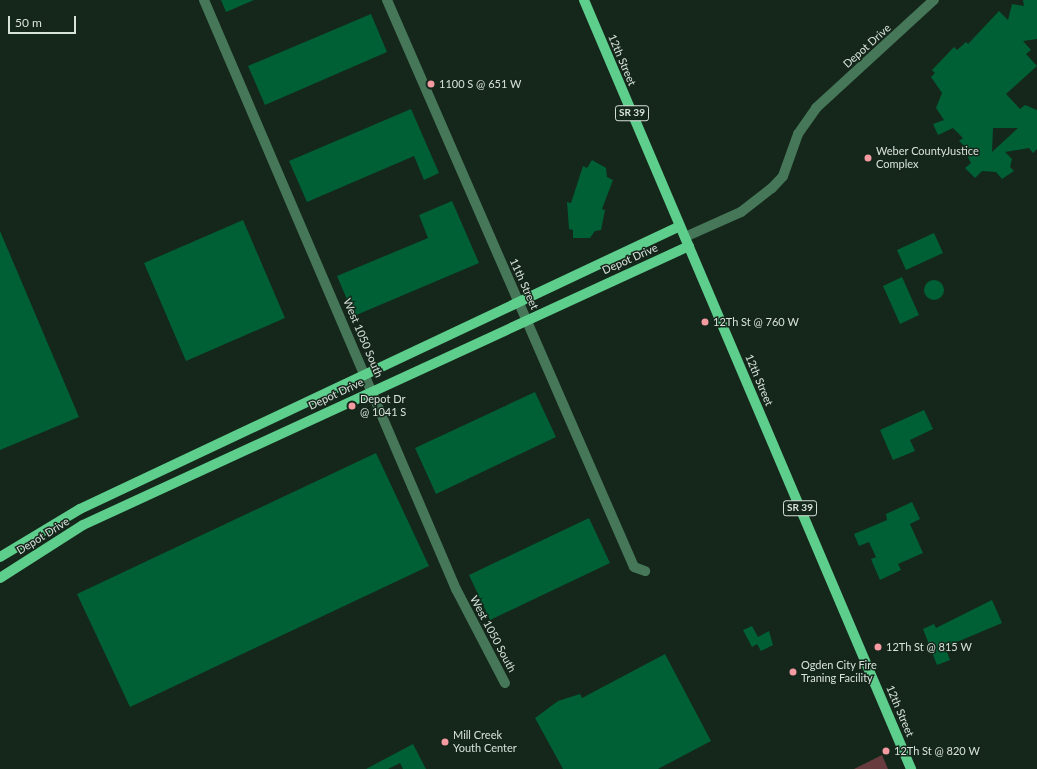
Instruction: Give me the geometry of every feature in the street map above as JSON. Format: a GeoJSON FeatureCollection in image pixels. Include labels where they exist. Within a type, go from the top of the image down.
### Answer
{"type":"FeatureCollection","features":[{"type":"Feature","properties":{"kind":"main road","name":"12th Street"},"geometry":{"type":"LineString","coordinates":[[584,0],[911,769]]}},
{"type":"Feature","properties":{"kind":"main road","name":"Depot Drive"},"geometry":{"type":"LineString","coordinates":[[0,557],[80,508],[680,226]]}},
{"type":"Feature","properties":{"kind":"main road","name":"Depot Drive"},"geometry":{"type":"LineString","coordinates":[[0,578],[83,526],[687,242]]}},
{"type":"Feature","properties":{"kind":"street","name":"West 1050 South"},"geometry":{"type":"LineString","coordinates":[[204,0],[456,588],[505,683]]}},
{"type":"Feature","properties":{"kind":"street","name":"11th Street"},"geometry":{"type":"LineString","coordinates":[[387,0],[634,567],[645,571]]}},
{"type":"Feature","properties":{"kind":"street","name":"Depot Drive"},"geometry":{"type":"LineString","coordinates":[[687,242],[741,212],[772,188],[783,176],[798,134],[816,108],[934,0]]}},
{"type":"Feature","properties":{"kind":"shaded area"},"geometry":{"type":"Polygon","coordinates":[[[882,755],[888,769],[854,769],[882,755]]]}},
{"type":"Feature","properties":{"kind":"building"},"geometry":{"type":"Polygon","coordinates":[[[221,0],[254,0],[226,12],[221,0]]]}},
{"type":"Feature","properties":{"kind":"building"},"geometry":{"type":"Polygon","coordinates":[[[1023,0],[1037,0],[1037,39],[1023,41],[1031,50],[1026,54],[1037,66],[1006,94],[1020,109],[1025,105],[1037,110],[1037,149],[1033,153],[1029,148],[1005,152],[1012,159],[1010,167],[1014,171],[1002,179],[996,172],[982,171],[975,178],[965,168],[971,163],[968,157],[972,153],[959,141],[963,138],[953,128],[938,135],[933,124],[944,120],[936,108],[942,93],[931,77],[935,73],[932,70],[954,47],[957,50],[966,42],[968,44],[999,11],[1008,20],[1012,4],[1024,6],[1023,0]],[[993,128],[992,152],[1018,128],[993,128]]]}},
{"type":"Feature","properties":{"kind":"building"},"geometry":{"type":"Polygon","coordinates":[[[371,14],[387,52],[265,105],[248,66],[371,14]]]}},
{"type":"Feature","properties":{"kind":"building"},"geometry":{"type":"Polygon","coordinates":[[[411,109],[439,173],[424,180],[414,156],[307,202],[289,161],[411,109]]]}},
{"type":"Feature","properties":{"kind":"building"},"geometry":{"type":"Polygon","coordinates":[[[592,160],[606,168],[607,177],[613,180],[602,209],[605,210],[601,230],[595,231],[590,238],[573,238],[573,230],[569,229],[567,202],[571,203],[583,166],[587,168],[592,160]]]}},
{"type":"Feature","properties":{"kind":"building"},"geometry":{"type":"Polygon","coordinates":[[[452,201],[479,263],[354,316],[337,276],[428,238],[419,215],[452,201]]]}},
{"type":"Feature","properties":{"kind":"building"},"geometry":{"type":"Polygon","coordinates":[[[243,220],[285,318],[186,361],[144,263],[243,220]]]}},
{"type":"Feature","properties":{"kind":"building"},"geometry":{"type":"Polygon","coordinates":[[[0,231],[79,417],[0,450],[0,231]]]}},
{"type":"Feature","properties":{"kind":"building"},"geometry":{"type":"Polygon","coordinates":[[[934,233],[943,253],[906,270],[897,250],[934,233]]]}},
{"type":"Feature","properties":{"kind":"building"},"geometry":{"type":"Polygon","coordinates":[[[902,277],[919,315],[900,324],[883,286],[902,277]]]}},
{"type":"Feature","properties":{"kind":"building"},"geometry":{"type":"Polygon","coordinates":[[[934,280],[941,283],[944,290],[941,297],[934,300],[927,297],[924,290],[927,283],[934,280]]]}},
{"type":"Feature","properties":{"kind":"building"},"geometry":{"type":"Polygon","coordinates":[[[535,392],[556,437],[436,494],[415,448],[535,392]]]}},
{"type":"Feature","properties":{"kind":"building"},"geometry":{"type":"Polygon","coordinates":[[[924,410],[933,429],[910,440],[915,451],[893,460],[880,430],[924,410]]]}},
{"type":"Feature","properties":{"kind":"building"},"geometry":{"type":"Polygon","coordinates":[[[376,453],[429,566],[130,707],[77,594],[376,453]]]}},
{"type":"Feature","properties":{"kind":"building"},"geometry":{"type":"Polygon","coordinates":[[[912,502],[920,519],[910,524],[923,553],[898,564],[901,570],[880,580],[871,559],[876,557],[869,542],[859,546],[854,534],[887,520],[886,514],[912,502]]]}},
{"type":"Feature","properties":{"kind":"building"},"geometry":{"type":"Polygon","coordinates":[[[589,518],[610,563],[490,620],[469,575],[589,518]]]}},
{"type":"Feature","properties":{"kind":"building"},"geometry":{"type":"Polygon","coordinates":[[[992,600],[1002,623],[945,647],[950,660],[937,665],[923,629],[934,624],[936,628],[992,600]]]}},
{"type":"Feature","properties":{"kind":"building"},"geometry":{"type":"Polygon","coordinates":[[[752,626],[758,637],[769,631],[773,645],[761,651],[757,644],[752,647],[743,630],[752,626]]]}},
{"type":"Feature","properties":{"kind":"building"},"geometry":{"type":"Polygon","coordinates":[[[665,654],[711,741],[658,769],[563,769],[535,718],[558,701],[580,694],[582,698],[665,654]]]}},
{"type":"Feature","properties":{"kind":"building"},"geometry":{"type":"Polygon","coordinates":[[[413,744],[426,769],[403,769],[400,763],[388,769],[366,769],[413,744]]]}},
{"type":"Feature","properties":{"kind":"place","name":"1100 S @ 651 W"},"geometry":{"type":"Point","coordinates":[431,84]}},
{"type":"Feature","properties":{"kind":"place","name":"Weber CountyJustice Complex"},"geometry":{"type":"Point","coordinates":[868,158]}},
{"type":"Feature","properties":{"kind":"place","name":"12Th St @ 760 W"},"geometry":{"type":"Point","coordinates":[705,322]}},
{"type":"Feature","properties":{"kind":"place","name":"Depot Dr @ 1041 S"},"geometry":{"type":"Point","coordinates":[352,406]}},
{"type":"Feature","properties":{"kind":"place","name":"12Th St @ 815 W"},"geometry":{"type":"Point","coordinates":[878,647]}},
{"type":"Feature","properties":{"kind":"place","name":"Ogden City Fire Traning Facility"},"geometry":{"type":"Point","coordinates":[793,672]}},
{"type":"Feature","properties":{"kind":"place","name":"Mill Creek Youth Center"},"geometry":{"type":"Point","coordinates":[445,742]}},
{"type":"Feature","properties":{"kind":"place","name":"12Th St @ 820 W"},"geometry":{"type":"Point","coordinates":[886,751]}}]}
